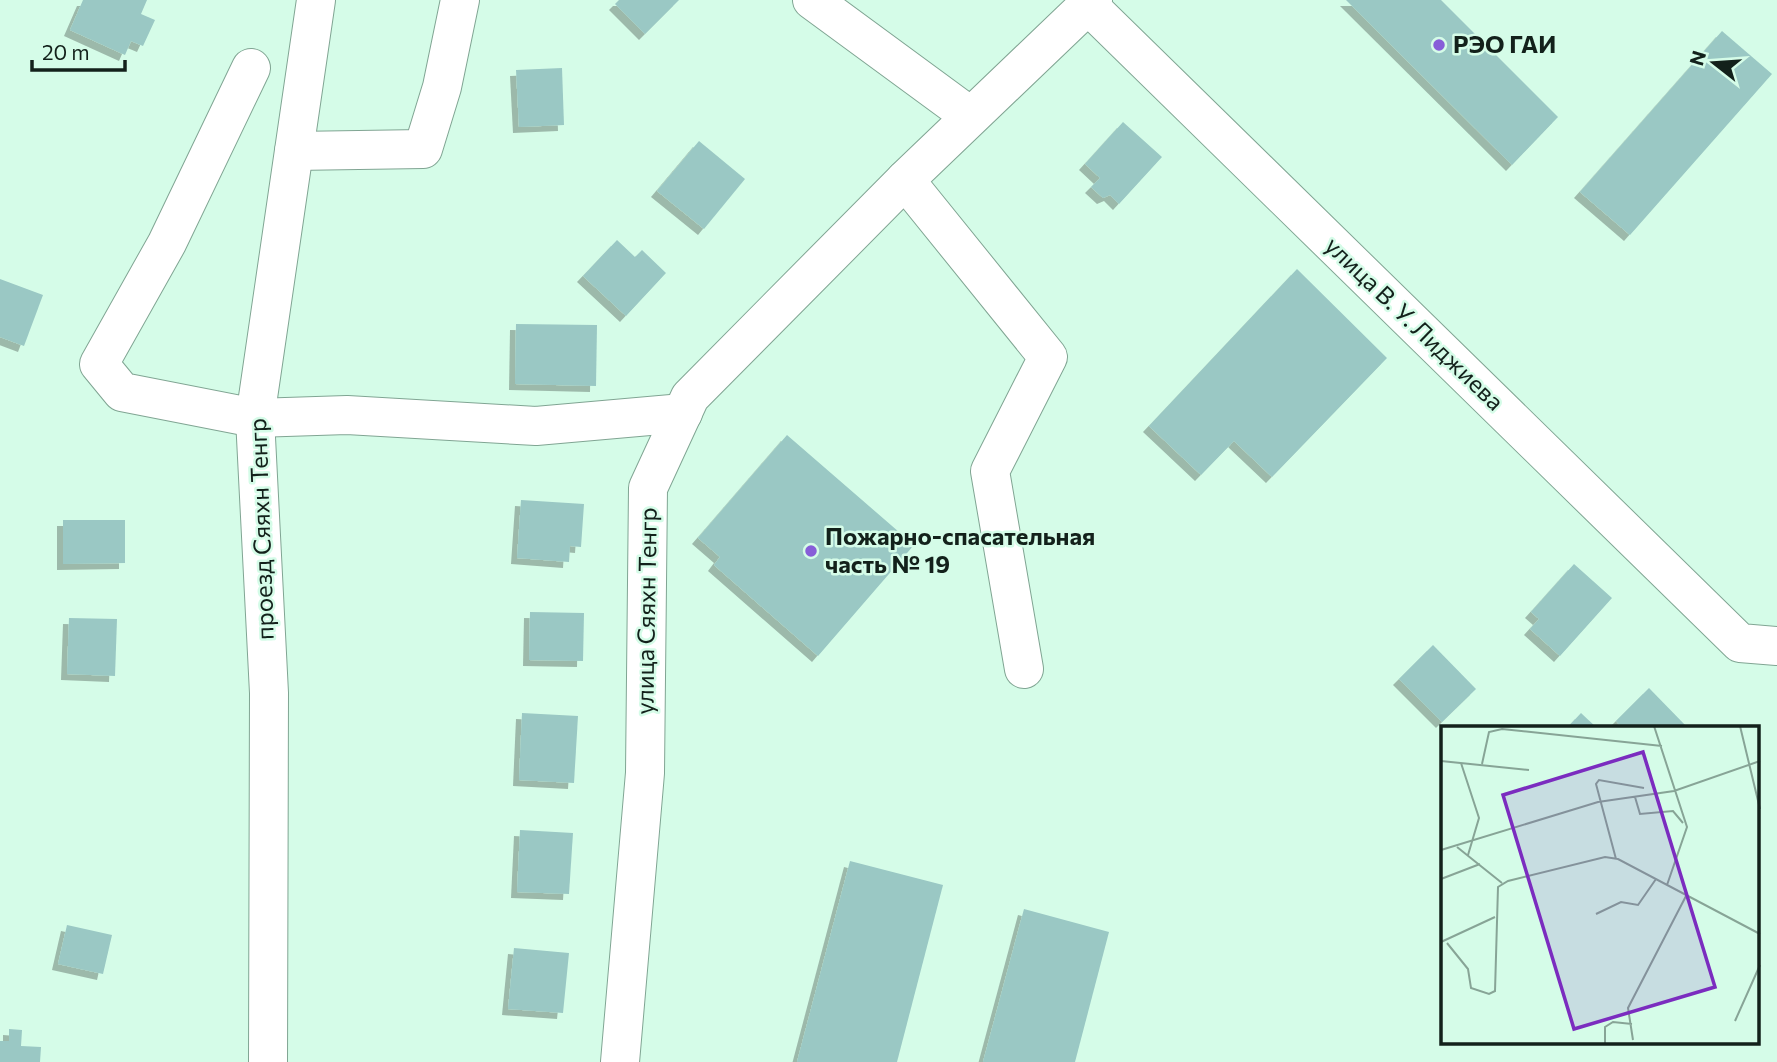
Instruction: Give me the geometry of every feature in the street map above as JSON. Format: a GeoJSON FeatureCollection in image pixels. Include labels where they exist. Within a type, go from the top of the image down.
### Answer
{"type":"FeatureCollection","features":[{"type":"Feature","properties":{"kind":"street","name":"проезд Сяяхн Тенгр"},"geometry":{"type":"LineString","coordinates":[[268,1062],[269,693],[255,418],[316,0]]}},
{"type":"Feature","properties":{"kind":"street"},"geometry":{"type":"LineString","coordinates":[[294,151],[422,149],[443,87],[460,0]]}},
{"type":"Feature","properties":{"kind":"street"},"geometry":{"type":"LineString","coordinates":[[812,0],[970,116]]}},
{"type":"Feature","properties":{"kind":"street","name":"улица В. У. Лиджиева"},"geometry":{"type":"LineString","coordinates":[[970,116],[1090,3],[1759,645]]}},
{"type":"Feature","properties":{"kind":"street"},"geometry":{"type":"LineString","coordinates":[[251,68],[167,243],[99,364],[122,392],[255,418],[347,415],[536,426],[683,413]]}},
{"type":"Feature","properties":{"kind":"street","name":"улица Сяяхн Тенгр"},"geometry":{"type":"LineString","coordinates":[[620,1062],[645,773],[648,488],[690,397],[970,116]]}},
{"type":"Feature","properties":{"kind":"street"},"geometry":{"type":"LineString","coordinates":[[905,180],[1048,357],[989,471],[1024,669]]}},
{"type":"Feature","properties":{"kind":"building"},"geometry":{"type":"Polygon","coordinates":[[[83,0],[147,0],[141,14],[155,20],[143,46],[131,41],[125,55],[70,30],[83,0]]]}},
{"type":"Feature","properties":{"kind":"building"},"geometry":{"type":"Polygon","coordinates":[[[619,0],[679,0],[645,34],[615,4],[619,0]]]}},
{"type":"Feature","properties":{"kind":"building","name":"РЭО ГАИ"},"geometry":{"type":"Polygon","coordinates":[[[1346,0],[1441,0],[1558,117],[1512,165],[1346,0]]]}},
{"type":"Feature","properties":{"kind":"building"},"geometry":{"type":"Polygon","coordinates":[[[1722,31],[1772,74],[1630,235],[1580,192],[1722,31]]]}},
{"type":"Feature","properties":{"kind":"building"},"geometry":{"type":"Polygon","coordinates":[[[562,68],[564,125],[519,127],[516,70],[562,68]]]}},
{"type":"Feature","properties":{"kind":"building"},"geometry":{"type":"Polygon","coordinates":[[[1123,122],[1162,157],[1119,204],[1110,195],[1103,198],[1091,187],[1100,178],[1085,164],[1123,122]]]}},
{"type":"Feature","properties":{"kind":"building"},"geometry":{"type":"Polygon","coordinates":[[[699,141],[745,179],[704,229],[657,191],[699,141]]]}},
{"type":"Feature","properties":{"kind":"building"},"geometry":{"type":"Polygon","coordinates":[[[617,240],[635,257],[642,250],[666,273],[626,316],[583,276],[617,240]]]}},
{"type":"Feature","properties":{"kind":"building"},"geometry":{"type":"Polygon","coordinates":[[[1297,269],[1387,358],[1272,477],[1234,441],[1201,475],[1149,426],[1297,269]]]}},
{"type":"Feature","properties":{"kind":"building"},"geometry":{"type":"Polygon","coordinates":[[[0,279],[43,295],[24,346],[0,337],[0,279]]]}},
{"type":"Feature","properties":{"kind":"building"},"geometry":{"type":"Polygon","coordinates":[[[516,324],[597,325],[596,386],[515,384],[516,324]]]}},
{"type":"Feature","properties":{"kind":"building","name":"Пожарно-спасательная часть № 19"},"geometry":{"type":"Polygon","coordinates":[[[787,435],[914,545],[818,656],[714,565],[720,557],[698,538],[787,435]]]}},
{"type":"Feature","properties":{"kind":"building"},"geometry":{"type":"Polygon","coordinates":[[[521,500],[584,504],[581,547],[570,546],[569,562],[517,558],[521,500]]]}},
{"type":"Feature","properties":{"kind":"building"},"geometry":{"type":"Polygon","coordinates":[[[63,520],[125,520],[125,563],[63,564],[63,520]]]}},
{"type":"Feature","properties":{"kind":"building"},"geometry":{"type":"Polygon","coordinates":[[[1574,564],[1612,598],[1560,656],[1530,629],[1539,619],[1531,612],[1574,564]]]}},
{"type":"Feature","properties":{"kind":"building"},"geometry":{"type":"Polygon","coordinates":[[[530,612],[584,613],[583,661],[529,660],[530,612]]]}},
{"type":"Feature","properties":{"kind":"building"},"geometry":{"type":"Polygon","coordinates":[[[69,618],[117,619],[115,676],[67,674],[69,618]]]}},
{"type":"Feature","properties":{"kind":"building"},"geometry":{"type":"Polygon","coordinates":[[[1433,645],[1476,689],[1442,722],[1399,679],[1433,645]]]}},
{"type":"Feature","properties":{"kind":"building"},"geometry":{"type":"Polygon","coordinates":[[[1649,688],[1686,726],[1620,726],[1616,721],[1649,688]]]}},
{"type":"Feature","properties":{"kind":"building"},"geometry":{"type":"Polygon","coordinates":[[[522,713],[578,716],[574,783],[519,780],[522,713]]]}},
{"type":"Feature","properties":{"kind":"building"},"geometry":{"type":"Polygon","coordinates":[[[1581,713],[1595,726],[1569,726],[1581,713]]]}},
{"type":"Feature","properties":{"kind":"building"},"geometry":{"type":"Polygon","coordinates":[[[520,830],[573,833],[569,894],[517,892],[520,830]]]}},
{"type":"Feature","properties":{"kind":"building"},"geometry":{"type":"Polygon","coordinates":[[[850,861],[943,885],[897,1062],[797,1062],[850,861]]]}},
{"type":"Feature","properties":{"kind":"building"},"geometry":{"type":"Polygon","coordinates":[[[1024,909],[1109,932],[1075,1062],[983,1062],[1024,909]]]}},
{"type":"Feature","properties":{"kind":"building"},"geometry":{"type":"Polygon","coordinates":[[[67,925],[112,935],[103,974],[58,964],[67,925]]]}},
{"type":"Feature","properties":{"kind":"building"},"geometry":{"type":"Polygon","coordinates":[[[514,948],[569,953],[563,1013],[508,1009],[514,948]]]}},
{"type":"Feature","properties":{"kind":"building"},"geometry":{"type":"Polygon","coordinates":[[[9,1029],[22,1030],[21,1046],[41,1047],[40,1062],[0,1062],[0,1041],[9,1041],[9,1029]]]}},
{"type":"Feature","properties":{"kind":"place","name":"РЭО ГАИ"},"geometry":{"type":"Point","coordinates":[1439,45]}},
{"type":"Feature","properties":{"kind":"place","name":"Пожарно-спасательная часть № 19"},"geometry":{"type":"Point","coordinates":[811,551]}}]}
